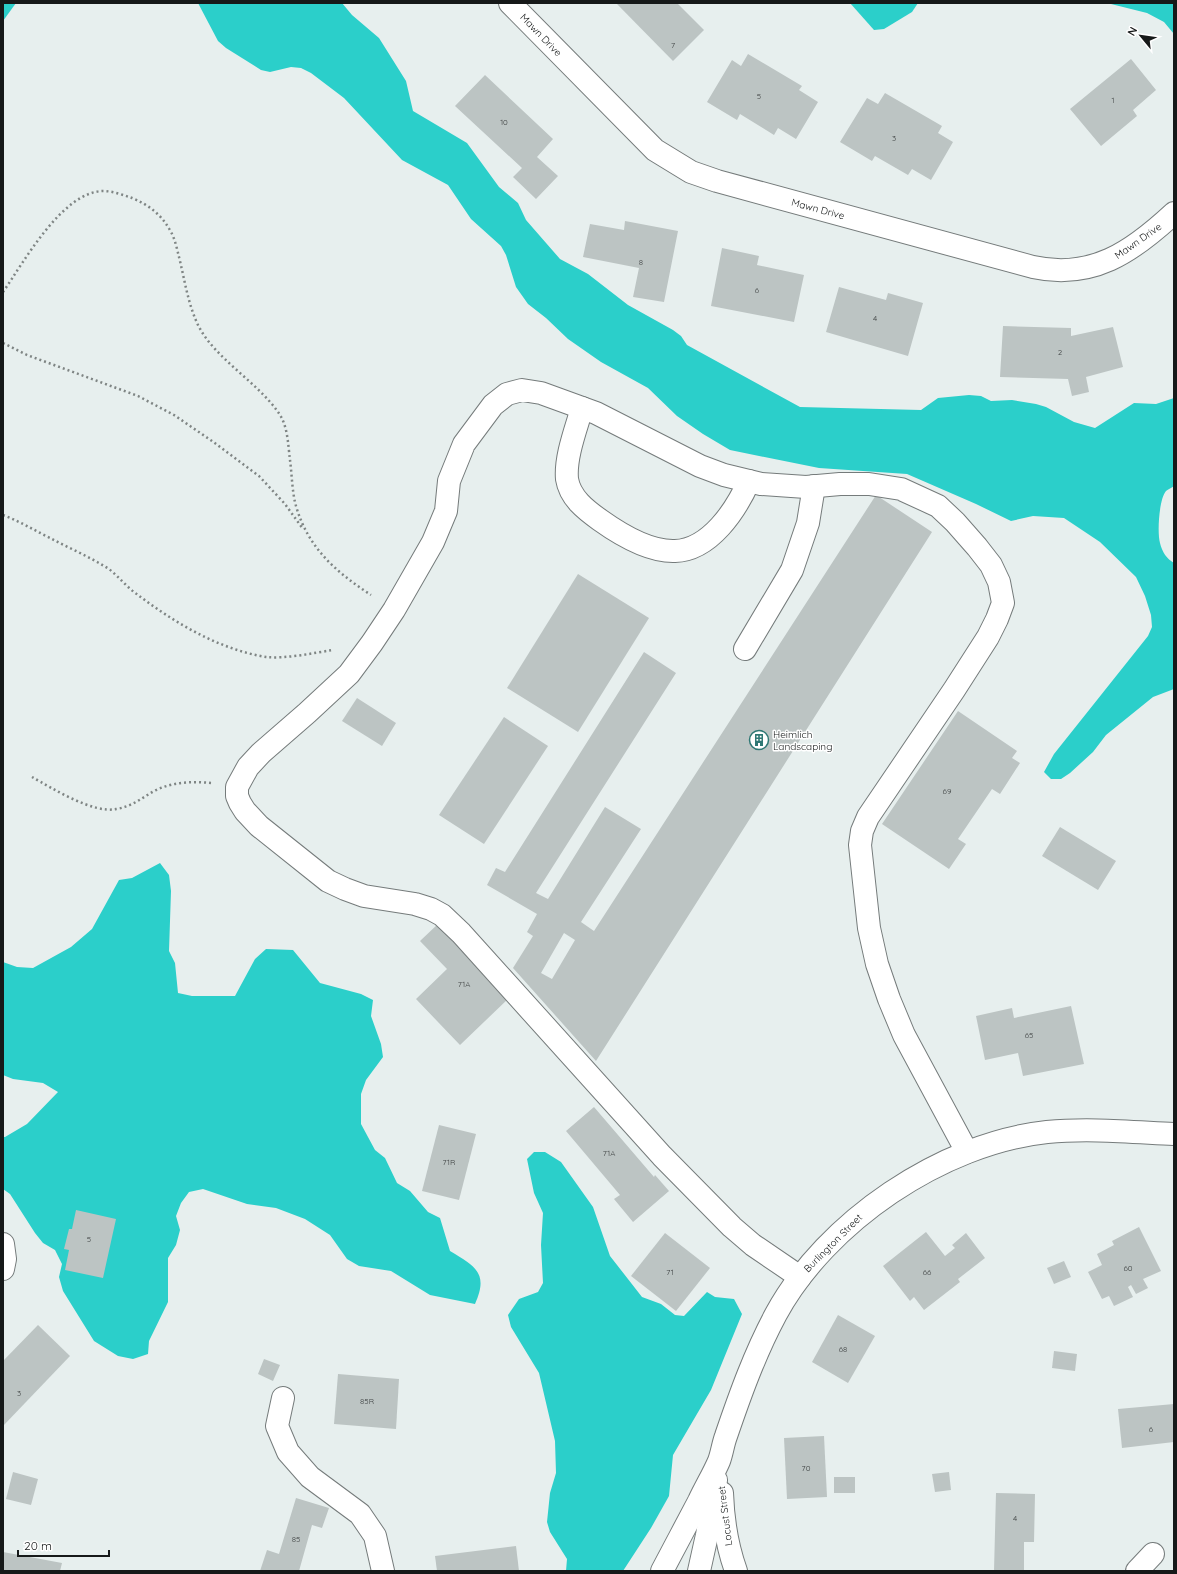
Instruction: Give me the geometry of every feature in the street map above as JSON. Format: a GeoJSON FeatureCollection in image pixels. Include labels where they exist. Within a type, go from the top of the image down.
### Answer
{"type":"FeatureCollection","features":[{"type":"Feature","properties":{"kind":"street","name":"Mawn Drive"},"geometry":{"type":"LineString","coordinates":[[510,3],[655,150],[691,172],[716,181],[1052,270],[1080,269],[1107,262],[1124,253],[1142,240],[1174,213]]}},
{"type":"Feature","properties":{"kind":"street"},"geometry":{"type":"LineString","coordinates":[[800,1277],[753,1245],[732,1227],[662,1156],[461,933],[442,915],[431,909],[415,904],[364,896],[328,881],[259,826],[245,811],[237,796],[237,787],[248,767],[261,752],[307,713],[349,674],[394,610],[433,542],[446,511],[450,481],[464,444],[493,406],[507,394],[522,390],[541,393],[596,413],[700,466],[724,475],[761,484],[814,486],[869,484],[901,489],[938,506],[955,522],[991,565],[999,582],[1003,603],[988,637],[868,817],[862,831],[860,845],[869,928],[877,964],[889,999],[904,1035],[966,1152]]}},
{"type":"Feature","properties":{"kind":"street"},"geometry":{"type":"LineString","coordinates":[[582,408],[572,441],[568,463],[567,479],[570,488],[575,499],[588,511],[605,524],[634,541],[655,549],[676,551],[692,547],[706,540],[720,527],[732,512],[749,481]]}},
{"type":"Feature","properties":{"kind":"street"},"geometry":{"type":"LineString","coordinates":[[745,649],[792,570],[808,523],[814,486]]}},
{"type":"Feature","properties":{"kind":"street","name":"Burlington Street"},"geometry":{"type":"LineString","coordinates":[[662,1571],[720,1460],[725,1438],[756,1357],[776,1314],[800,1277],[818,1255],[839,1234],[882,1198],[912,1180],[966,1152],[1024,1136],[1047,1132],[1110,1131],[1174,1134]]}},
{"type":"Feature","properties":{"kind":"street"},"geometry":{"type":"LineString","coordinates":[[3,1244],[5,1259],[3,1269]]}},
{"type":"Feature","properties":{"kind":"street"},"geometry":{"type":"LineString","coordinates":[[283,1398],[277,1426],[288,1452],[310,1477],[360,1514],[375,1536],[384,1571]]}},
{"type":"Feature","properties":{"kind":"street"},"geometry":{"type":"LineString","coordinates":[[699,1571],[720,1460]]}},
{"type":"Feature","properties":{"kind":"street","name":"Locust Street"},"geometry":{"type":"LineString","coordinates":[[720,1460],[727,1538],[736,1571]]}},
{"type":"Feature","properties":{"kind":"street"},"geometry":{"type":"LineString","coordinates":[[1137,1571],[1153,1554]]}},
{"type":"Feature","properties":{"kind":"path"},"geometry":{"type":"LineString","coordinates":[[3,292],[44,233],[58,216],[77,200],[103,191],[123,194],[145,204],[160,215],[172,233],[190,303],[200,328],[218,353],[259,390],[280,413],[286,432],[296,505],[306,532]]}},
{"type":"Feature","properties":{"kind":"path"},"geometry":{"type":"LineString","coordinates":[[3,343],[27,355],[138,396],[174,415],[259,476],[285,504],[324,558],[347,579],[394,610]]}},
{"type":"Feature","properties":{"kind":"path"},"geometry":{"type":"LineString","coordinates":[[3,515],[74,550],[109,570],[133,591],[169,616],[206,638],[236,650],[268,657],[300,655],[336,649]]}},
{"type":"Feature","properties":{"kind":"path"},"geometry":{"type":"LineString","coordinates":[[32,777],[80,802],[101,809],[115,810],[136,802],[156,790],[174,784],[198,782],[237,787]]}},
{"type":"Feature","properties":{"kind":"shaded area"},"geometry":{"type":"Polygon","coordinates":[[[3,3],[16,3],[3,21],[3,3]]]}},
{"type":"Feature","properties":{"kind":"shaded area"},"geometry":{"type":"Polygon","coordinates":[[[198,3],[342,3],[352,15],[379,38],[406,81],[413,111],[467,143],[499,187],[518,203],[526,220],[560,259],[588,274],[628,305],[673,330],[681,336],[687,345],[800,407],[921,410],[938,398],[969,395],[981,396],[991,401],[1012,400],[1036,404],[1046,407],[1074,422],[1095,428],[1134,403],[1156,404],[1174,398],[1174,486],[1166,491],[1162,501],[1159,516],[1159,538],[1163,552],[1174,563],[1174,689],[1153,697],[1106,735],[1093,752],[1070,773],[1061,779],[1051,779],[1044,772],[1054,754],[1148,636],[1152,627],[1151,615],[1145,596],[1136,577],[1100,542],[1064,518],[1033,516],[1011,521],[907,474],[819,468],[730,450],[703,434],[677,416],[648,388],[601,362],[568,339],[546,318],[528,304],[516,287],[506,255],[501,246],[471,219],[448,185],[402,160],[344,98],[311,73],[301,68],[291,67],[270,72],[261,70],[226,48],[218,41],[198,3]]]}},
{"type":"Feature","properties":{"kind":"shaded area"},"geometry":{"type":"Polygon","coordinates":[[[850,3],[918,3],[912,12],[884,29],[874,30],[850,3]]]}},
{"type":"Feature","properties":{"kind":"shaded area"},"geometry":{"type":"Polygon","coordinates":[[[1107,3],[1174,3],[1174,34],[1164,22],[1147,13],[1107,3]]]}},
{"type":"Feature","properties":{"kind":"shaded area"},"geometry":{"type":"Polygon","coordinates":[[[160,863],[169,875],[171,891],[169,951],[175,963],[178,993],[192,996],[235,996],[255,959],[266,949],[293,950],[320,983],[361,994],[373,1000],[371,1016],[381,1044],[383,1057],[366,1080],[361,1094],[361,1124],[375,1150],[385,1158],[397,1183],[410,1191],[428,1212],[440,1218],[450,1251],[473,1266],[477,1272],[481,1285],[475,1304],[430,1295],[391,1271],[359,1266],[347,1259],[330,1235],[305,1219],[276,1208],[247,1204],[203,1189],[189,1192],[181,1203],[176,1216],[180,1230],[176,1245],[168,1258],[168,1302],[149,1341],[148,1354],[133,1359],[118,1356],[94,1341],[63,1291],[59,1277],[62,1264],[55,1250],[43,1243],[10,1194],[3,1189],[3,1137],[27,1124],[58,1092],[43,1083],[13,1079],[3,1075],[3,962],[17,967],[33,968],[71,947],[92,929],[119,880],[132,878],[160,863]]]}},
{"type":"Feature","properties":{"kind":"shaded area"},"geometry":{"type":"Polygon","coordinates":[[[534,1152],[545,1152],[561,1162],[593,1207],[610,1256],[642,1297],[661,1304],[675,1315],[684,1316],[707,1292],[715,1297],[734,1299],[742,1314],[711,1390],[673,1455],[669,1496],[651,1528],[623,1571],[566,1571],[567,1559],[550,1532],[547,1522],[550,1493],[556,1473],[555,1441],[539,1373],[511,1327],[508,1315],[519,1299],[538,1292],[543,1283],[541,1245],[543,1213],[534,1193],[527,1159],[534,1152]]]}},
{"type":"Feature","properties":{"kind":"building"},"geometry":{"type":"Polygon","coordinates":[[[616,3],[677,3],[704,30],[673,61],[616,3]]]}},
{"type":"Feature","properties":{"kind":"building"},"geometry":{"type":"Polygon","coordinates":[[[748,54],[802,86],[799,90],[818,102],[796,139],[778,128],[774,135],[740,114],[737,120],[707,102],[732,60],[741,66],[748,54]]]}},
{"type":"Feature","properties":{"kind":"building"},"geometry":{"type":"Polygon","coordinates":[[[1131,59],[1156,90],[1133,110],[1137,116],[1101,146],[1070,109],[1131,59]]]}},
{"type":"Feature","properties":{"kind":"building"},"geometry":{"type":"Polygon","coordinates":[[[485,75],[553,139],[537,157],[558,176],[536,199],[513,177],[522,168],[455,106],[485,75]]]}},
{"type":"Feature","properties":{"kind":"building"},"geometry":{"type":"Polygon","coordinates":[[[885,93],[942,126],[938,133],[953,142],[931,180],[912,169],[908,175],[875,156],[872,161],[840,142],[867,98],[878,104],[885,93]]]}},
{"type":"Feature","properties":{"kind":"building"},"geometry":{"type":"Polygon","coordinates":[[[625,221],[678,231],[664,302],[633,297],[639,268],[583,257],[590,224],[624,230],[625,221]]]}},
{"type":"Feature","properties":{"kind":"building"},"geometry":{"type":"Polygon","coordinates":[[[722,248],[759,256],[757,265],[804,275],[794,322],[711,306],[722,248]]]}},
{"type":"Feature","properties":{"kind":"building"},"geometry":{"type":"Polygon","coordinates":[[[839,287],[886,300],[888,293],[923,303],[908,356],[826,332],[839,287]]]}},
{"type":"Feature","properties":{"kind":"building"},"geometry":{"type":"Polygon","coordinates":[[[1003,326],[1071,328],[1071,336],[1113,327],[1123,367],[1086,377],[1089,392],[1072,396],[1068,379],[1000,377],[1003,326]]]}},
{"type":"Feature","properties":{"kind":"building","name":"Heimlich Landscaping"},"geometry":{"type":"Polygon","coordinates":[[[876,495],[932,532],[596,1061],[513,968],[533,936],[527,932],[537,914],[487,885],[496,868],[505,872],[644,652],[676,673],[536,893],[548,899],[605,807],[641,829],[581,922],[594,931],[876,495]],[[564,933],[541,973],[552,979],[575,940],[564,933]]]}},
{"type":"Feature","properties":{"kind":"building"},"geometry":{"type":"Polygon","coordinates":[[[578,574],[649,618],[578,732],[507,688],[578,574]]]}},
{"type":"Feature","properties":{"kind":"building"},"geometry":{"type":"Polygon","coordinates":[[[357,698],[396,723],[382,746],[342,721],[357,698]]]}},
{"type":"Feature","properties":{"kind":"building"},"geometry":{"type":"Polygon","coordinates":[[[958,711],[1017,751],[1012,758],[1020,763],[1000,794],[992,789],[958,839],[966,844],[949,869],[882,824],[958,711]]]}},
{"type":"Feature","properties":{"kind":"building"},"geometry":{"type":"Polygon","coordinates":[[[504,717],[548,746],[484,844],[439,815],[504,717]]]}},
{"type":"Feature","properties":{"kind":"building"},"geometry":{"type":"Polygon","coordinates":[[[1060,827],[1116,861],[1098,890],[1042,856],[1060,827]]]}},
{"type":"Feature","properties":{"kind":"building"},"geometry":{"type":"Polygon","coordinates":[[[438,924],[509,998],[460,1045],[416,999],[447,969],[420,941],[438,924]]]}},
{"type":"Feature","properties":{"kind":"building"},"geometry":{"type":"Polygon","coordinates":[[[1071,1006],[1084,1064],[1023,1076],[1018,1053],[985,1060],[976,1016],[1012,1008],[1014,1018],[1071,1006]]]}},
{"type":"Feature","properties":{"kind":"building"},"geometry":{"type":"Polygon","coordinates":[[[594,1107],[654,1177],[655,1175],[669,1191],[633,1222],[614,1199],[620,1195],[566,1131],[594,1107]]]}},
{"type":"Feature","properties":{"kind":"building"},"geometry":{"type":"Polygon","coordinates":[[[439,1125],[476,1134],[459,1200],[422,1191],[439,1125]]]}},
{"type":"Feature","properties":{"kind":"building"},"geometry":{"type":"Polygon","coordinates":[[[76,1210],[116,1219],[103,1278],[65,1270],[69,1250],[64,1249],[69,1229],[72,1229],[76,1210]]]}},
{"type":"Feature","properties":{"kind":"building"},"geometry":{"type":"Polygon","coordinates":[[[1139,1227],[1161,1271],[1143,1279],[1148,1288],[1136,1294],[1131,1285],[1128,1287],[1133,1297],[1114,1306],[1109,1296],[1102,1299],[1088,1272],[1102,1265],[1097,1254],[1114,1245],[1112,1241],[1139,1227]]]}},
{"type":"Feature","properties":{"kind":"building"},"geometry":{"type":"Polygon","coordinates":[[[926,1232],[945,1256],[955,1248],[952,1245],[966,1233],[985,1258],[958,1279],[960,1282],[924,1310],[914,1297],[910,1301],[883,1266],[926,1232]]]}},
{"type":"Feature","properties":{"kind":"building"},"geometry":{"type":"Polygon","coordinates":[[[665,1233],[710,1268],[676,1311],[631,1276],[665,1233]]]}},
{"type":"Feature","properties":{"kind":"building"},"geometry":{"type":"Polygon","coordinates":[[[1064,1261],[1071,1277],[1054,1284],[1047,1268],[1064,1261]]]}},
{"type":"Feature","properties":{"kind":"building"},"geometry":{"type":"Polygon","coordinates":[[[838,1315],[875,1336],[848,1383],[812,1362],[838,1315]]]}},
{"type":"Feature","properties":{"kind":"building"},"geometry":{"type":"Polygon","coordinates":[[[38,1325],[70,1356],[3,1426],[3,1361],[38,1325]]]}},
{"type":"Feature","properties":{"kind":"building"},"geometry":{"type":"Polygon","coordinates":[[[1054,1351],[1077,1354],[1075,1371],[1052,1368],[1054,1351]]]}},
{"type":"Feature","properties":{"kind":"building"},"geometry":{"type":"Polygon","coordinates":[[[264,1359],[280,1365],[273,1381],[258,1374],[264,1359]]]}},
{"type":"Feature","properties":{"kind":"building"},"geometry":{"type":"Polygon","coordinates":[[[338,1374],[399,1379],[396,1429],[334,1424],[338,1374]]]}},
{"type":"Feature","properties":{"kind":"building"},"geometry":{"type":"Polygon","coordinates":[[[1174,1404],[1174,1442],[1122,1448],[1118,1409],[1174,1404]]]}},
{"type":"Feature","properties":{"kind":"building"},"geometry":{"type":"Polygon","coordinates":[[[824,1436],[827,1497],[787,1499],[784,1438],[824,1436]]]}},
{"type":"Feature","properties":{"kind":"building"},"geometry":{"type":"Polygon","coordinates":[[[13,1472],[38,1479],[31,1505],[6,1499],[13,1472]]]}},
{"type":"Feature","properties":{"kind":"building"},"geometry":{"type":"Polygon","coordinates":[[[949,1472],[951,1490],[935,1492],[932,1474],[949,1472]]]}},
{"type":"Feature","properties":{"kind":"building"},"geometry":{"type":"Polygon","coordinates":[[[834,1477],[855,1477],[855,1493],[834,1493],[834,1477]]]}},
{"type":"Feature","properties":{"kind":"building"},"geometry":{"type":"Polygon","coordinates":[[[996,1493],[1035,1494],[1034,1542],[1024,1542],[1024,1571],[994,1571],[996,1493]]]}},
{"type":"Feature","properties":{"kind":"building"},"geometry":{"type":"Polygon","coordinates":[[[296,1498],[329,1508],[322,1528],[312,1525],[299,1571],[260,1571],[267,1550],[279,1554],[296,1498]]]}},
{"type":"Feature","properties":{"kind":"building"},"geometry":{"type":"Polygon","coordinates":[[[516,1546],[519,1571],[437,1571],[435,1556],[516,1546]]]}},
{"type":"Feature","properties":{"kind":"building"},"geometry":{"type":"Polygon","coordinates":[[[3,1552],[62,1563],[60,1571],[3,1571],[3,1552]]]}},
{"type":"Feature","properties":{"kind":"place","name":"Heimlich Landscaping"},"geometry":{"type":"Point","coordinates":[759,740]}}]}
